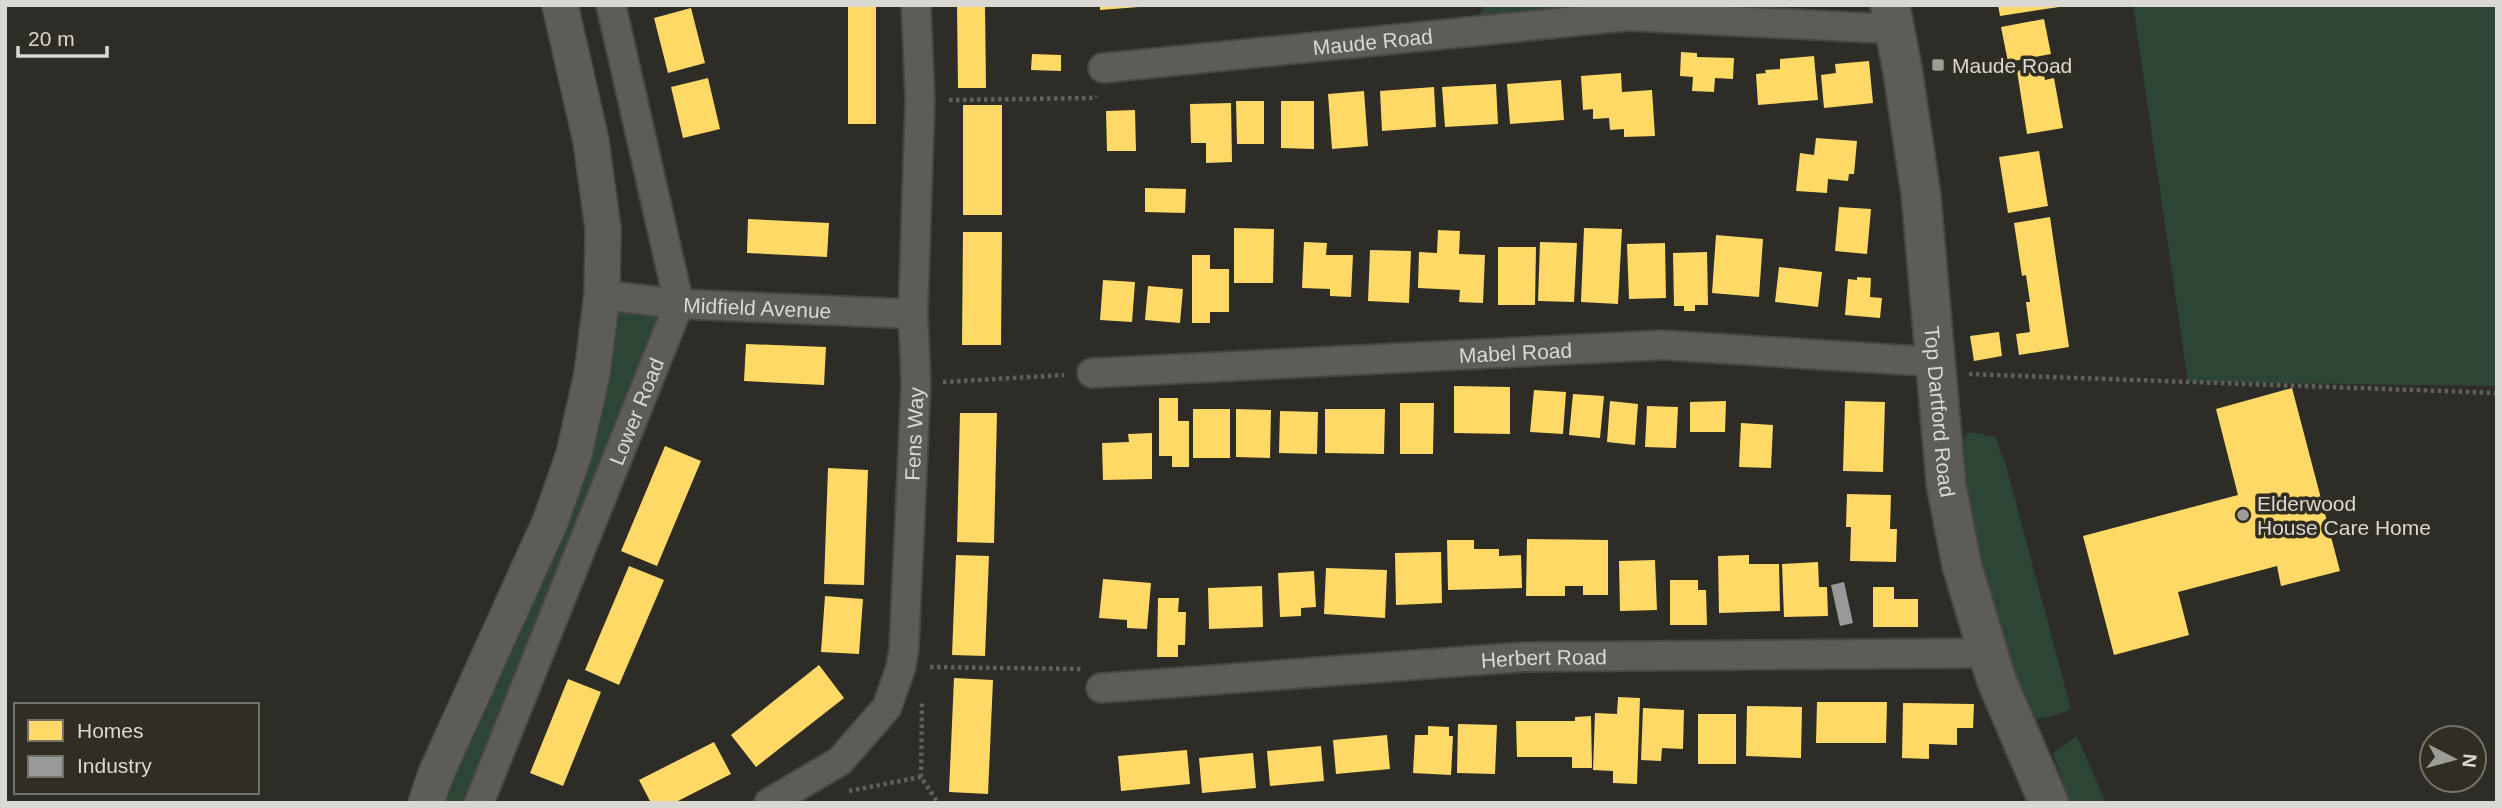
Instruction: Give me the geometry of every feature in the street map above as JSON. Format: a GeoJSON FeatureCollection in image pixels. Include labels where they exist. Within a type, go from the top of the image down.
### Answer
{"type":"FeatureCollection","features":[{"type":"Feature","properties":{"kind":"main road","name":"Top Dartford Road"},"geometry":{"type":"LineString","coordinates":[[1893,17],[1921,195],[1946,484],[1962,566],[1987,653],[2049,803]]}},
{"type":"Feature","properties":{"kind":"street","name":"Lower Road"},"geometry":{"type":"LineString","coordinates":[[426,803],[435,776],[551,520],[574,454],[592,374],[602,295],[603,229],[591,141],[560,5]]}},
{"type":"Feature","properties":{"kind":"street"},"geometry":{"type":"LineString","coordinates":[[611,5],[679,304]]}},
{"type":"Feature","properties":{"kind":"street","name":"Fens Way"},"geometry":{"type":"LineString","coordinates":[[769,803],[840,761],[887,707],[911,667],[904,648],[916,384],[913,314],[920,100],[916,5]]}},
{"type":"Feature","properties":{"kind":"street","name":"Maude Road"},"geometry":{"type":"LineString","coordinates":[[1103,68],[1622,11],[1893,17]]}},
{"type":"Feature","properties":{"kind":"street","name":"Midfield Avenue"},"geometry":{"type":"LineString","coordinates":[[602,295],[679,304],[913,314]]}},
{"type":"Feature","properties":{"kind":"street","name":"Lower Road"},"geometry":{"type":"LineString","coordinates":[[479,803],[679,304]]}},
{"type":"Feature","properties":{"kind":"street","name":"Mabel Road"},"geometry":{"type":"LineString","coordinates":[[1085,374],[1662,345],[1937,367]]}},
{"type":"Feature","properties":{"kind":"street","name":"Herbert Road"},"geometry":{"type":"LineString","coordinates":[[1101,688],[1523,657],[1987,653]]}},
{"type":"Feature","properties":{"kind":"path"},"geometry":{"type":"LineString","coordinates":[[920,100],[1095,98],[1103,68]]}},
{"type":"Feature","properties":{"kind":"path"},"geometry":{"type":"LineString","coordinates":[[1937,367],[2497,393]]}},
{"type":"Feature","properties":{"kind":"path"},"geometry":{"type":"LineString","coordinates":[[916,384],[1085,374]]}},
{"type":"Feature","properties":{"kind":"path"},"geometry":{"type":"LineString","coordinates":[[938,803],[921,777],[911,667],[1099,669],[1101,688]]}},
{"type":"Feature","properties":{"kind":"path"},"geometry":{"type":"LineString","coordinates":[[806,782],[830,795],[921,777]]}},
{"type":"Feature","properties":{"kind":"green space"},"geometry":{"type":"Polygon","coordinates":[[[1485,5],[1616,5],[1467,34],[1485,5]]]}},
{"type":"Feature","properties":{"kind":"green space"},"geometry":{"type":"Polygon","coordinates":[[[2133,5],[2497,5],[2497,386],[2188,382],[2133,5]]]}},
{"type":"Feature","properties":{"kind":"green space"},"geometry":{"type":"Polygon","coordinates":[[[602,295],[677,306],[478,803],[426,803],[552,520],[602,295]]]}},
{"type":"Feature","properties":{"kind":"green space"},"geometry":{"type":"Polygon","coordinates":[[[1970,432],[1995,437],[2005,462],[2071,709],[2061,713],[2030,721],[2009,664],[1983,577],[1971,517],[1962,454],[1966,434],[1970,432]]]}},
{"type":"Feature","properties":{"kind":"green space"},"geometry":{"type":"Polygon","coordinates":[[[2077,736],[2106,803],[2070,803],[2053,753],[2077,736]]]}},
{"type":"Feature","properties":{"kind":"building: Homes"},"geometry":{"type":"Polygon","coordinates":[[[848,5],[876,5],[876,124],[848,124],[848,5]]]}},
{"type":"Feature","properties":{"kind":"building: Homes"},"geometry":{"type":"Polygon","coordinates":[[[957,5],[985,5],[986,88],[958,88],[957,5]]]}},
{"type":"Feature","properties":{"kind":"building: Homes"},"geometry":{"type":"Polygon","coordinates":[[[1100,5],[1139,5],[1139,7],[1100,10],[1100,5]]]}},
{"type":"Feature","properties":{"kind":"building: Homes"},"geometry":{"type":"Polygon","coordinates":[[[1998,5],[2059,5],[2059,7],[2000,16],[1998,5]]]}},
{"type":"Feature","properties":{"kind":"building: Homes"},"geometry":{"type":"Polygon","coordinates":[[[691,8],[705,63],[668,73],[654,18],[691,8]]]}},
{"type":"Feature","properties":{"kind":"building: Homes"},"geometry":{"type":"Polygon","coordinates":[[[2044,19],[2051,54],[2008,62],[2001,27],[2044,19]]]}},
{"type":"Feature","properties":{"kind":"building: Homes"},"geometry":{"type":"Polygon","coordinates":[[[1681,52],[1697,53],[1697,57],[1734,58],[1733,79],[1715,78],[1714,92],[1692,91],[1693,77],[1680,76],[1681,52]]]}},
{"type":"Feature","properties":{"kind":"building: Homes"},"geometry":{"type":"Polygon","coordinates":[[[1032,54],[1061,55],[1061,71],[1031,70],[1032,54]]]}},
{"type":"Feature","properties":{"kind":"building: Homes"},"geometry":{"type":"Polygon","coordinates":[[[1814,56],[1818,100],[1758,105],[1756,74],[1780,69],[1780,59],[1814,56]]]}},
{"type":"Feature","properties":{"kind":"building: Homes"},"geometry":{"type":"Polygon","coordinates":[[[1869,61],[1873,103],[1824,108],[1821,75],[1836,73],[1835,64],[1869,61]]]}},
{"type":"Feature","properties":{"kind":"building: Homes"},"geometry":{"type":"Polygon","coordinates":[[[2042,67],[2045,80],[2054,78],[2063,128],[2027,134],[2017,71],[2042,67]]]}},
{"type":"Feature","properties":{"kind":"building: Homes"},"geometry":{"type":"Polygon","coordinates":[[[1621,73],[1622,92],[1652,90],[1655,136],[1624,137],[1624,129],[1610,130],[1609,118],[1593,119],[1593,109],[1583,110],[1581,76],[1621,73]]]}},
{"type":"Feature","properties":{"kind":"building: Homes"},"geometry":{"type":"Polygon","coordinates":[[[708,78],[720,129],[683,138],[671,87],[708,78]]]}},
{"type":"Feature","properties":{"kind":"building: Homes"},"geometry":{"type":"Polygon","coordinates":[[[1561,80],[1564,120],[1510,124],[1507,84],[1561,80]]]}},
{"type":"Feature","properties":{"kind":"building: Homes"},"geometry":{"type":"Polygon","coordinates":[[[1496,84],[1498,124],[1445,127],[1442,87],[1496,84]]]}},
{"type":"Feature","properties":{"kind":"building: Homes"},"geometry":{"type":"Polygon","coordinates":[[[1434,87],[1436,127],[1382,131],[1380,91],[1434,87]]]}},
{"type":"Feature","properties":{"kind":"building: Homes"},"geometry":{"type":"Polygon","coordinates":[[[1364,91],[1368,146],[1332,149],[1328,94],[1364,91]]]}},
{"type":"Feature","properties":{"kind":"building: Homes"},"geometry":{"type":"Polygon","coordinates":[[[1236,101],[1264,101],[1264,144],[1237,144],[1236,101]]]}},
{"type":"Feature","properties":{"kind":"building: Homes"},"geometry":{"type":"Polygon","coordinates":[[[1281,101],[1314,101],[1314,149],[1281,148],[1281,101]]]}},
{"type":"Feature","properties":{"kind":"building: Homes"},"geometry":{"type":"Polygon","coordinates":[[[1231,103],[1232,162],[1206,163],[1206,143],[1191,143],[1190,104],[1231,103]]]}},
{"type":"Feature","properties":{"kind":"building: Homes"},"geometry":{"type":"Polygon","coordinates":[[[963,105],[1002,105],[1002,215],[963,215],[963,105]]]}},
{"type":"Feature","properties":{"kind":"building: Homes"},"geometry":{"type":"Polygon","coordinates":[[[1135,110],[1136,151],[1107,151],[1106,111],[1135,110]]]}},
{"type":"Feature","properties":{"kind":"building: Homes"},"geometry":{"type":"Polygon","coordinates":[[[1816,138],[1857,141],[1854,174],[1849,174],[1848,181],[1828,179],[1827,193],[1796,191],[1800,153],[1814,155],[1816,138]]]}},
{"type":"Feature","properties":{"kind":"building: Homes"},"geometry":{"type":"Polygon","coordinates":[[[2039,151],[2048,206],[2008,213],[1999,157],[2039,151]]]}},
{"type":"Feature","properties":{"kind":"building: Homes"},"geometry":{"type":"Polygon","coordinates":[[[1145,188],[1186,189],[1185,213],[1145,212],[1145,188]]]}},
{"type":"Feature","properties":{"kind":"building: Homes"},"geometry":{"type":"Polygon","coordinates":[[[1839,207],[1871,209],[1867,254],[1835,251],[1839,207]]]}},
{"type":"Feature","properties":{"kind":"building: Homes"},"geometry":{"type":"Polygon","coordinates":[[[2050,217],[2069,347],[2019,355],[2016,334],[2030,332],[2026,302],[2030,302],[2026,275],[2022,276],[2014,223],[2050,217]]]}},
{"type":"Feature","properties":{"kind":"building: Homes"},"geometry":{"type":"Polygon","coordinates":[[[748,219],[829,223],[827,257],[747,253],[748,219]]]}},
{"type":"Feature","properties":{"kind":"building: Homes"},"geometry":{"type":"Polygon","coordinates":[[[1234,228],[1274,229],[1273,283],[1234,283],[1234,228]]]}},
{"type":"Feature","properties":{"kind":"building: Homes"},"geometry":{"type":"Polygon","coordinates":[[[1584,228],[1622,229],[1618,304],[1581,302],[1584,228]]]}},
{"type":"Feature","properties":{"kind":"building: Homes"},"geometry":{"type":"Polygon","coordinates":[[[1438,230],[1460,231],[1459,254],[1485,255],[1483,303],[1459,302],[1460,290],[1418,288],[1419,252],[1437,253],[1438,230]]]}},
{"type":"Feature","properties":{"kind":"building: Homes"},"geometry":{"type":"Polygon","coordinates":[[[963,232],[1002,232],[1001,345],[962,345],[963,232]]]}},
{"type":"Feature","properties":{"kind":"building: Homes"},"geometry":{"type":"Polygon","coordinates":[[[1716,235],[1763,239],[1759,297],[1712,293],[1716,235]]]}},
{"type":"Feature","properties":{"kind":"building: Homes"},"geometry":{"type":"Polygon","coordinates":[[[1304,242],[1327,243],[1326,255],[1353,255],[1351,297],[1330,296],[1330,289],[1302,288],[1304,242]]]}},
{"type":"Feature","properties":{"kind":"building: Homes"},"geometry":{"type":"Polygon","coordinates":[[[1540,242],[1577,243],[1574,302],[1538,301],[1540,242]]]}},
{"type":"Feature","properties":{"kind":"building: Homes"},"geometry":{"type":"Polygon","coordinates":[[[1665,243],[1666,298],[1629,299],[1627,244],[1665,243]]]}},
{"type":"Feature","properties":{"kind":"building: Homes"},"geometry":{"type":"Polygon","coordinates":[[[1498,247],[1536,247],[1535,305],[1498,305],[1498,247]]]}},
{"type":"Feature","properties":{"kind":"building: Homes"},"geometry":{"type":"Polygon","coordinates":[[[1370,250],[1411,251],[1409,303],[1368,301],[1370,250]]]}},
{"type":"Feature","properties":{"kind":"building: Homes"},"geometry":{"type":"Polygon","coordinates":[[[1707,252],[1708,305],[1695,305],[1695,311],[1684,311],[1684,306],[1674,306],[1673,253],[1707,252]]]}},
{"type":"Feature","properties":{"kind":"building: Homes"},"geometry":{"type":"Polygon","coordinates":[[[1192,255],[1210,255],[1210,269],[1229,269],[1229,312],[1210,312],[1210,323],[1192,323],[1192,255]]]}},
{"type":"Feature","properties":{"kind":"building: Homes"},"geometry":{"type":"Polygon","coordinates":[[[1779,267],[1822,272],[1818,307],[1775,302],[1779,267]]]}},
{"type":"Feature","properties":{"kind":"building: Homes"},"geometry":{"type":"Polygon","coordinates":[[[1857,277],[1871,278],[1870,297],[1882,298],[1880,318],[1845,315],[1848,279],[1857,280],[1857,277]]]}},
{"type":"Feature","properties":{"kind":"building: Homes"},"geometry":{"type":"Polygon","coordinates":[[[1103,280],[1135,282],[1132,322],[1100,320],[1103,280]]]}},
{"type":"Feature","properties":{"kind":"building: Homes"},"geometry":{"type":"Polygon","coordinates":[[[1148,286],[1183,289],[1180,323],[1145,320],[1148,286]]]}},
{"type":"Feature","properties":{"kind":"building: Homes"},"geometry":{"type":"Polygon","coordinates":[[[1999,332],[2002,356],[1974,361],[1970,336],[1999,332]]]}},
{"type":"Feature","properties":{"kind":"building: Homes"},"geometry":{"type":"Polygon","coordinates":[[[746,344],[826,347],[824,385],[744,381],[746,344]]]}},
{"type":"Feature","properties":{"kind":"building: Homes"},"geometry":{"type":"Polygon","coordinates":[[[1454,386],[1510,387],[1510,434],[1454,433],[1454,386]]]}},
{"type":"Feature","properties":{"kind":"building: Homes","name":"Elderwood House Care Home"},"geometry":{"type":"Polygon","coordinates":[[[2292,388],[2340,571],[2281,586],[2277,566],[2178,592],[2189,635],[2114,655],[2083,536],[2238,495],[2216,409],[2292,388]]]}},
{"type":"Feature","properties":{"kind":"building: Homes"},"geometry":{"type":"Polygon","coordinates":[[[1534,390],[1566,392],[1563,434],[1530,432],[1534,390]]]}},
{"type":"Feature","properties":{"kind":"building: Homes"},"geometry":{"type":"Polygon","coordinates":[[[1573,394],[1604,396],[1600,438],[1569,435],[1573,394]]]}},
{"type":"Feature","properties":{"kind":"building: Homes"},"geometry":{"type":"Polygon","coordinates":[[[1159,398],[1178,398],[1178,421],[1189,421],[1189,467],[1172,467],[1172,456],[1159,456],[1159,398]]]}},
{"type":"Feature","properties":{"kind":"building: Homes"},"geometry":{"type":"Polygon","coordinates":[[[1610,401],[1638,404],[1635,445],[1607,442],[1610,401]]]}},
{"type":"Feature","properties":{"kind":"building: Homes"},"geometry":{"type":"Polygon","coordinates":[[[1726,401],[1725,432],[1690,432],[1690,402],[1726,401]]]}},
{"type":"Feature","properties":{"kind":"building: Homes"},"geometry":{"type":"Polygon","coordinates":[[[1845,401],[1885,402],[1883,472],[1843,471],[1845,401]]]}},
{"type":"Feature","properties":{"kind":"building: Homes"},"geometry":{"type":"Polygon","coordinates":[[[1400,403],[1434,403],[1433,454],[1400,454],[1400,403]]]}},
{"type":"Feature","properties":{"kind":"building: Homes"},"geometry":{"type":"Polygon","coordinates":[[[1647,406],[1678,407],[1676,448],[1645,447],[1647,406]]]}},
{"type":"Feature","properties":{"kind":"building: Homes"},"geometry":{"type":"Polygon","coordinates":[[[1193,409],[1230,409],[1230,458],[1193,458],[1193,409]]]}},
{"type":"Feature","properties":{"kind":"building: Homes"},"geometry":{"type":"Polygon","coordinates":[[[1236,409],[1271,410],[1270,458],[1236,457],[1236,409]]]}},
{"type":"Feature","properties":{"kind":"building: Homes"},"geometry":{"type":"Polygon","coordinates":[[[1325,409],[1385,409],[1384,454],[1325,453],[1325,409]]]}},
{"type":"Feature","properties":{"kind":"building: Homes"},"geometry":{"type":"Polygon","coordinates":[[[1280,411],[1318,412],[1317,454],[1279,453],[1280,411]]]}},
{"type":"Feature","properties":{"kind":"building: Homes"},"geometry":{"type":"Polygon","coordinates":[[[960,413],[997,413],[994,543],[957,542],[960,413]]]}},
{"type":"Feature","properties":{"kind":"building: Homes"},"geometry":{"type":"Polygon","coordinates":[[[1741,423],[1773,425],[1771,468],[1739,467],[1741,423]]]}},
{"type":"Feature","properties":{"kind":"building: Homes"},"geometry":{"type":"Polygon","coordinates":[[[1152,433],[1152,479],[1103,480],[1102,443],[1129,442],[1128,434],[1152,433]]]}},
{"type":"Feature","properties":{"kind":"building: Homes"},"geometry":{"type":"Polygon","coordinates":[[[665,446],[701,461],[657,566],[621,551],[665,446]]]}},
{"type":"Feature","properties":{"kind":"building: Homes"},"geometry":{"type":"Polygon","coordinates":[[[828,468],[868,470],[864,585],[824,584],[828,468]]]}},
{"type":"Feature","properties":{"kind":"building: Homes"},"geometry":{"type":"Polygon","coordinates":[[[1847,494],[1891,495],[1890,529],[1897,529],[1896,562],[1850,561],[1851,527],[1846,527],[1847,494]]]}},
{"type":"Feature","properties":{"kind":"building: Homes"},"geometry":{"type":"Polygon","coordinates":[[[1527,539],[1608,540],[1608,595],[1583,595],[1583,586],[1565,586],[1565,596],[1526,596],[1527,539]]]}},
{"type":"Feature","properties":{"kind":"building: Homes"},"geometry":{"type":"Polygon","coordinates":[[[1447,540],[1474,540],[1474,549],[1499,549],[1499,556],[1521,555],[1522,588],[1448,590],[1447,540]]]}},
{"type":"Feature","properties":{"kind":"building: Homes"},"geometry":{"type":"Polygon","coordinates":[[[1441,552],[1442,603],[1396,605],[1395,553],[1441,552]]]}},
{"type":"Feature","properties":{"kind":"building: Homes"},"geometry":{"type":"Polygon","coordinates":[[[956,555],[989,556],[985,656],[952,655],[956,555]]]}},
{"type":"Feature","properties":{"kind":"building: Homes"},"geometry":{"type":"Polygon","coordinates":[[[1749,555],[1749,564],[1779,564],[1780,611],[1719,613],[1718,556],[1749,555]]]}},
{"type":"Feature","properties":{"kind":"building: Homes"},"geometry":{"type":"Polygon","coordinates":[[[1655,560],[1657,610],[1620,611],[1619,561],[1655,560]]]}},
{"type":"Feature","properties":{"kind":"building: Homes"},"geometry":{"type":"Polygon","coordinates":[[[1818,562],[1819,587],[1827,587],[1828,616],[1784,617],[1782,564],[1818,562]]]}},
{"type":"Feature","properties":{"kind":"building: Homes"},"geometry":{"type":"Polygon","coordinates":[[[629,566],[664,580],[619,685],[585,670],[629,566]]]}},
{"type":"Feature","properties":{"kind":"building: Homes"},"geometry":{"type":"Polygon","coordinates":[[[1326,568],[1387,570],[1385,618],[1324,614],[1326,568]]]}},
{"type":"Feature","properties":{"kind":"building: Homes"},"geometry":{"type":"Polygon","coordinates":[[[1314,571],[1316,607],[1301,608],[1301,616],[1280,617],[1278,573],[1314,571]]]}},
{"type":"Feature","properties":{"kind":"building: Homes"},"geometry":{"type":"Polygon","coordinates":[[[1103,579],[1151,583],[1147,629],[1127,628],[1127,620],[1099,618],[1103,579]]]}},
{"type":"Feature","properties":{"kind":"building: Homes"},"geometry":{"type":"Polygon","coordinates":[[[1670,580],[1698,580],[1698,590],[1706,590],[1707,625],[1670,625],[1670,580]]]}},
{"type":"Feature","properties":{"kind":"building: Homes"},"geometry":{"type":"Polygon","coordinates":[[[1262,586],[1263,627],[1209,629],[1208,588],[1262,586]]]}},
{"type":"Feature","properties":{"kind":"building: Homes"},"geometry":{"type":"Polygon","coordinates":[[[1873,587],[1894,587],[1894,599],[1918,599],[1918,627],[1873,627],[1873,587]]]}},
{"type":"Feature","properties":{"kind":"building: Homes"},"geometry":{"type":"Polygon","coordinates":[[[825,596],[863,599],[859,654],[821,652],[825,596]]]}},
{"type":"Feature","properties":{"kind":"building: Homes"},"geometry":{"type":"Polygon","coordinates":[[[1158,598],[1179,598],[1178,612],[1186,612],[1185,645],[1178,645],[1178,657],[1157,657],[1158,598]]]}},
{"type":"Feature","properties":{"kind":"building: Homes"},"geometry":{"type":"Polygon","coordinates":[[[819,665],[844,698],[756,767],[731,735],[819,665]]]}},
{"type":"Feature","properties":{"kind":"building: Homes"},"geometry":{"type":"Polygon","coordinates":[[[954,678],[993,680],[988,794],[949,792],[954,678]]]}},
{"type":"Feature","properties":{"kind":"building: Homes"},"geometry":{"type":"Polygon","coordinates":[[[568,679],[601,692],[563,786],[530,773],[568,679]]]}},
{"type":"Feature","properties":{"kind":"building: Homes"},"geometry":{"type":"Polygon","coordinates":[[[1618,697],[1640,698],[1637,784],[1613,783],[1613,771],[1593,770],[1595,713],[1617,714],[1618,697]]]}},
{"type":"Feature","properties":{"kind":"building: Homes"},"geometry":{"type":"Polygon","coordinates":[[[1817,702],[1887,702],[1886,743],[1816,743],[1817,702]]]}},
{"type":"Feature","properties":{"kind":"building: Homes"},"geometry":{"type":"Polygon","coordinates":[[[1903,703],[1974,704],[1973,728],[1957,728],[1957,745],[1929,744],[1929,759],[1902,758],[1903,703]]]}},
{"type":"Feature","properties":{"kind":"building: Homes"},"geometry":{"type":"Polygon","coordinates":[[[1747,706],[1802,707],[1801,758],[1746,756],[1747,706]]]}},
{"type":"Feature","properties":{"kind":"building: Homes"},"geometry":{"type":"Polygon","coordinates":[[[1643,708],[1684,710],[1683,749],[1662,748],[1661,761],[1641,760],[1643,708]]]}},
{"type":"Feature","properties":{"kind":"building: Homes"},"geometry":{"type":"Polygon","coordinates":[[[1698,714],[1736,714],[1736,764],[1698,764],[1698,714]]]}},
{"type":"Feature","properties":{"kind":"building: Homes"},"geometry":{"type":"Polygon","coordinates":[[[1591,716],[1592,768],[1572,768],[1572,757],[1517,757],[1516,721],[1575,721],[1575,717],[1591,716]]]}},
{"type":"Feature","properties":{"kind":"building: Homes"},"geometry":{"type":"Polygon","coordinates":[[[1458,724],[1497,725],[1495,774],[1457,773],[1458,724]]]}},
{"type":"Feature","properties":{"kind":"building: Homes"},"geometry":{"type":"Polygon","coordinates":[[[1428,726],[1449,727],[1449,736],[1453,736],[1451,775],[1413,773],[1415,735],[1428,735],[1428,726]]]}},
{"type":"Feature","properties":{"kind":"building: Homes"},"geometry":{"type":"Polygon","coordinates":[[[1387,735],[1390,769],[1336,774],[1333,740],[1387,735]]]}},
{"type":"Feature","properties":{"kind":"building: Homes"},"geometry":{"type":"Polygon","coordinates":[[[714,742],[731,774],[674,803],[651,803],[639,780],[714,742]]]}},
{"type":"Feature","properties":{"kind":"building: Homes"},"geometry":{"type":"Polygon","coordinates":[[[1321,746],[1324,781],[1270,786],[1267,751],[1321,746]]]}},
{"type":"Feature","properties":{"kind":"building: Homes"},"geometry":{"type":"Polygon","coordinates":[[[1187,750],[1190,784],[1121,791],[1118,756],[1187,750]]]}},
{"type":"Feature","properties":{"kind":"building: Homes"},"geometry":{"type":"Polygon","coordinates":[[[1253,753],[1256,788],[1202,793],[1199,758],[1253,753]]]}},
{"type":"Feature","properties":{"kind":"building: Industry"},"geometry":{"type":"Polygon","coordinates":[[[1844,582],[1853,623],[1840,626],[1831,585],[1844,582]]]}},
{"type":"Feature","properties":{"kind":"place","name":"Maude Road"},"geometry":{"type":"Point","coordinates":[1938,65]}},
{"type":"Feature","properties":{"kind":"place","name":"Elderwood House Care Home"},"geometry":{"type":"Point","coordinates":[2243,515]}}]}
